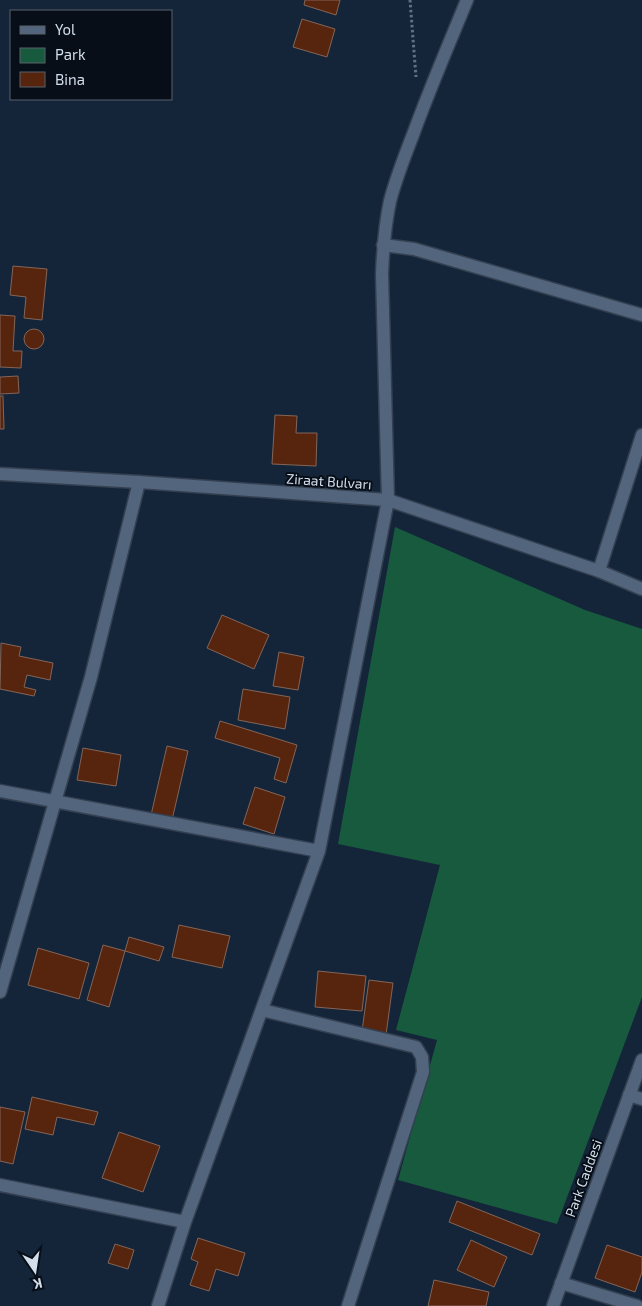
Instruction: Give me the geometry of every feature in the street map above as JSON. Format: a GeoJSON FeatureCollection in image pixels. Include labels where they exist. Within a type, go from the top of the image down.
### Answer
{"type":"FeatureCollection","features":[{"type":"Feature","properties":{"kind":"street"},"geometry":{"type":"LineString","coordinates":[[158,1306],[184,1222],[320,851],[388,500],[382,274],[383,245],[397,176],[426,98],[467,0]]}},
{"type":"Feature","properties":{"kind":"street"},"geometry":{"type":"LineString","coordinates":[[383,245],[414,249],[642,315]]}},
{"type":"Feature","properties":{"kind":"street"},"geometry":{"type":"LineString","coordinates":[[599,572],[642,436]]}},
{"type":"Feature","properties":{"kind":"street","name":"Ziraat Bulvarı"},"geometry":{"type":"LineString","coordinates":[[0,474],[388,500],[599,572],[642,589]]}},
{"type":"Feature","properties":{"kind":"street"},"geometry":{"type":"LineString","coordinates":[[0,992],[90,677],[138,482]]}},
{"type":"Feature","properties":{"kind":"street"},"geometry":{"type":"LineString","coordinates":[[0,791],[320,851]]}},
{"type":"Feature","properties":{"kind":"street"},"geometry":{"type":"LineString","coordinates":[[262,1010],[416,1047],[422,1057],[423,1072],[348,1306]]}},
{"type":"Feature","properties":{"kind":"street","name":"Park Caddesi"},"geometry":{"type":"LineString","coordinates":[[553,1306],[642,1060]]}},
{"type":"Feature","properties":{"kind":"street"},"geometry":{"type":"LineString","coordinates":[[629,1095],[642,1099]]}},
{"type":"Feature","properties":{"kind":"street"},"geometry":{"type":"LineString","coordinates":[[0,1186],[184,1222]]}},
{"type":"Feature","properties":{"kind":"street"},"geometry":{"type":"LineString","coordinates":[[561,1283],[636,1306]]}},
{"type":"Feature","properties":{"kind":"path"},"geometry":{"type":"LineString","coordinates":[[410,0],[416,81],[420,91],[426,98]]}},
{"type":"Feature","properties":{"kind":"green space"},"geometry":{"type":"Polygon","coordinates":[[[395,527],[585,610],[642,629],[642,997],[557,1224],[398,1180],[437,1040],[396,1030],[440,865],[338,844],[395,527]]]}},
{"type":"Feature","properties":{"kind":"building"},"geometry":{"type":"Polygon","coordinates":[[[305,0],[340,0],[336,15],[304,5],[305,0]]]}},
{"type":"Feature","properties":{"kind":"building"},"geometry":{"type":"Polygon","coordinates":[[[302,19],[335,29],[327,57],[293,47],[302,19]]]}},
{"type":"Feature","properties":{"kind":"building"},"geometry":{"type":"Polygon","coordinates":[[[13,266],[47,269],[42,320],[24,318],[26,297],[10,295],[13,266]]]}},
{"type":"Feature","properties":{"kind":"building"},"geometry":{"type":"Polygon","coordinates":[[[0,315],[15,316],[13,351],[22,351],[21,368],[0,367],[0,315]]]}},
{"type":"Feature","properties":{"kind":"building"},"geometry":{"type":"Polygon","coordinates":[[[34,329],[41,332],[44,339],[41,346],[34,349],[27,346],[24,339],[27,332],[34,329]]]}},
{"type":"Feature","properties":{"kind":"building"},"geometry":{"type":"Polygon","coordinates":[[[18,376],[19,393],[0,394],[0,377],[18,376]]]}},
{"type":"Feature","properties":{"kind":"building"},"geometry":{"type":"Polygon","coordinates":[[[0,396],[3,396],[4,429],[0,429],[0,396]]]}},
{"type":"Feature","properties":{"kind":"building"},"geometry":{"type":"Polygon","coordinates":[[[275,415],[297,416],[296,433],[317,433],[316,466],[272,464],[275,415]]]}},
{"type":"Feature","properties":{"kind":"building"},"geometry":{"type":"Polygon","coordinates":[[[222,615],[269,635],[254,669],[207,648],[222,615]]]}},
{"type":"Feature","properties":{"kind":"building"},"geometry":{"type":"Polygon","coordinates":[[[1,643],[21,647],[19,656],[53,663],[50,680],[27,675],[24,687],[36,690],[34,696],[0,689],[1,643]]]}},
{"type":"Feature","properties":{"kind":"building"},"geometry":{"type":"Polygon","coordinates":[[[279,652],[304,657],[298,690],[273,686],[279,652]]]}},
{"type":"Feature","properties":{"kind":"building"},"geometry":{"type":"Polygon","coordinates":[[[243,689],[290,697],[285,729],[238,720],[243,689]]]}},
{"type":"Feature","properties":{"kind":"building"},"geometry":{"type":"Polygon","coordinates":[[[220,721],[297,745],[286,783],[274,779],[280,758],[215,738],[220,721]]]}},
{"type":"Feature","properties":{"kind":"building"},"geometry":{"type":"Polygon","coordinates":[[[167,746],[188,751],[172,820],[151,815],[167,746]]]}},
{"type":"Feature","properties":{"kind":"building"},"geometry":{"type":"Polygon","coordinates":[[[83,748],[121,755],[116,786],[77,780],[83,748]]]}},
{"type":"Feature","properties":{"kind":"building"},"geometry":{"type":"Polygon","coordinates":[[[255,787],[285,797],[274,834],[243,824],[255,787]]]}},
{"type":"Feature","properties":{"kind":"building"},"geometry":{"type":"Polygon","coordinates":[[[179,925],[230,936],[222,968],[172,957],[179,925]]]}},
{"type":"Feature","properties":{"kind":"building"},"geometry":{"type":"Polygon","coordinates":[[[129,937],[164,947],[159,961],[125,951],[129,937]]]}},
{"type":"Feature","properties":{"kind":"building"},"geometry":{"type":"Polygon","coordinates":[[[103,945],[125,951],[109,1007],[87,1000],[103,945]]]}},
{"type":"Feature","properties":{"kind":"building"},"geometry":{"type":"Polygon","coordinates":[[[38,948],[89,963],[79,999],[28,985],[38,948]]]}},
{"type":"Feature","properties":{"kind":"building"},"geometry":{"type":"Polygon","coordinates":[[[318,971],[366,976],[362,1011],[315,1007],[318,971]]]}},
{"type":"Feature","properties":{"kind":"building"},"geometry":{"type":"Polygon","coordinates":[[[369,980],[393,983],[386,1035],[362,1031],[369,980]]]}},
{"type":"Feature","properties":{"kind":"building"},"geometry":{"type":"Polygon","coordinates":[[[32,1097],[98,1112],[94,1125],[57,1117],[53,1135],[25,1129],[32,1097]]]}},
{"type":"Feature","properties":{"kind":"building"},"geometry":{"type":"Polygon","coordinates":[[[0,1107],[25,1112],[13,1164],[0,1161],[0,1107]]]}},
{"type":"Feature","properties":{"kind":"building"},"geometry":{"type":"Polygon","coordinates":[[[119,1132],[160,1146],[143,1192],[102,1178],[119,1132]]]}},
{"type":"Feature","properties":{"kind":"building"},"geometry":{"type":"Polygon","coordinates":[[[457,1201],[540,1234],[532,1255],[449,1222],[457,1201]]]}},
{"type":"Feature","properties":{"kind":"building"},"geometry":{"type":"Polygon","coordinates":[[[198,1238],[245,1253],[238,1276],[216,1269],[209,1291],[190,1285],[198,1262],[191,1259],[198,1238]]]}},
{"type":"Feature","properties":{"kind":"building"},"geometry":{"type":"Polygon","coordinates":[[[471,1240],[507,1257],[494,1287],[457,1270],[471,1240]]]}},
{"type":"Feature","properties":{"kind":"building"},"geometry":{"type":"Polygon","coordinates":[[[115,1244],[134,1250],[128,1269],[108,1263],[115,1244]]]}},
{"type":"Feature","properties":{"kind":"building"},"geometry":{"type":"Polygon","coordinates":[[[607,1245],[642,1257],[642,1272],[635,1292],[595,1278],[607,1245]]]}},
{"type":"Feature","properties":{"kind":"building"},"geometry":{"type":"Polygon","coordinates":[[[434,1280],[489,1292],[486,1306],[428,1306],[434,1280]]]}}]}
